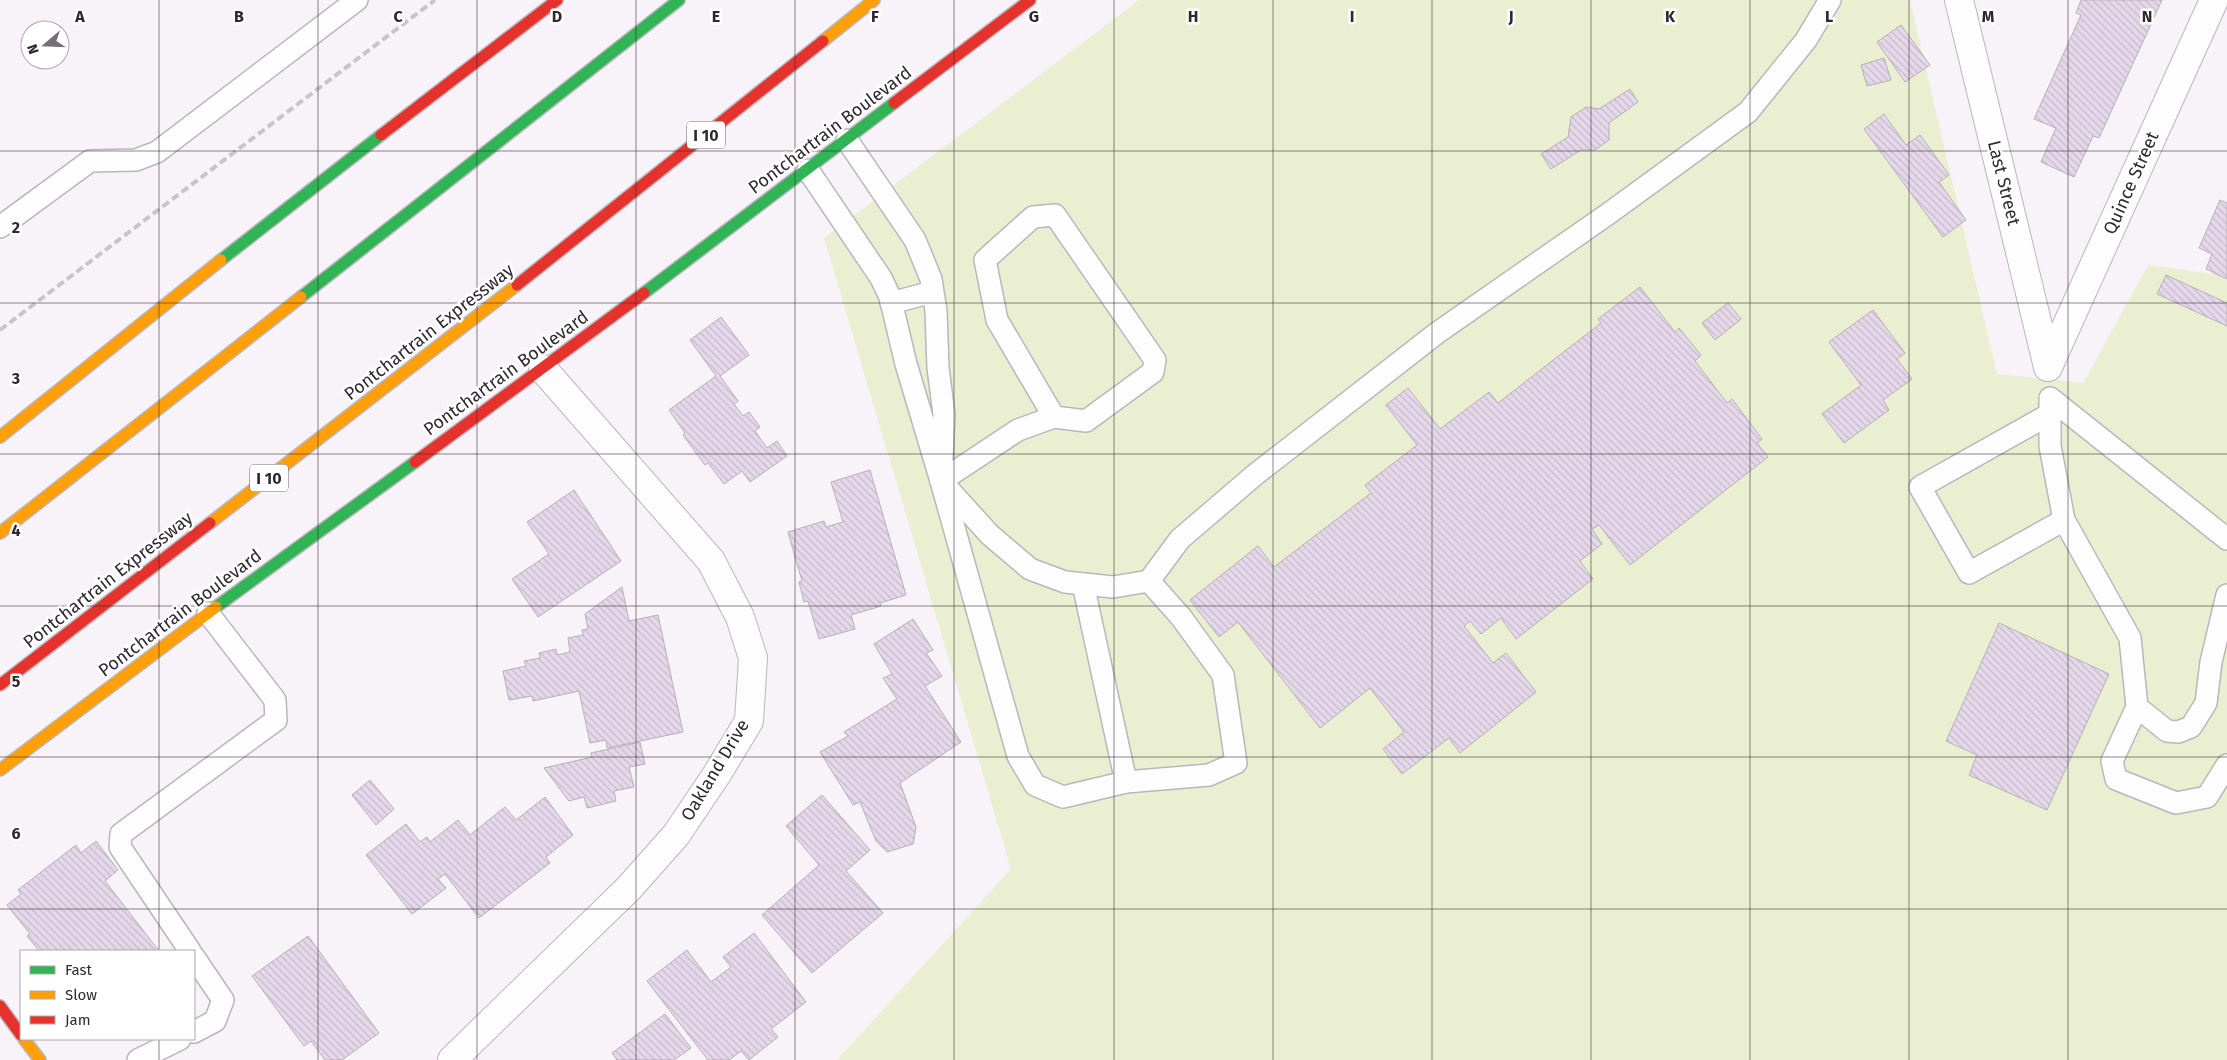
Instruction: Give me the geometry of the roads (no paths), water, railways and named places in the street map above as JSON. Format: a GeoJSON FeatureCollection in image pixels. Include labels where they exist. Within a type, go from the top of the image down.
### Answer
{"type":"FeatureCollection","features":[{"type":"Feature","properties":{"kind":"main road"},"geometry":{"type":"LineString","coordinates":[[0,437],[275,217],[557,0]]}},
{"type":"Feature","properties":{"kind":"main road"},"geometry":{"type":"LineString","coordinates":[[0,533],[679,0]]}},
{"type":"Feature","properties":{"kind":"main road","name":"Pontchartrain Expressway"},"geometry":{"type":"LineString","coordinates":[[0,685],[537,270],[874,0]]}},
{"type":"Feature","properties":{"kind":"main road","name":"Pontchartrain Boulevard"},"geometry":{"type":"LineString","coordinates":[[0,770],[208,614],[543,369],[1030,0]]}},
{"type":"Feature","properties":{"kind":"main road"},"geometry":{"type":"LineString","coordinates":[[0,1006],[20,1034]]}},
{"type":"Feature","properties":{"kind":"main road"},"geometry":{"type":"LineString","coordinates":[[25,1040],[40,1060]]}},
{"type":"Feature","properties":{"kind":"street","name":"Last Street"},"geometry":{"type":"LineString","coordinates":[[1959,0],[2048,367]]}},
{"type":"Feature","properties":{"kind":"street","name":"Quince Street"},"geometry":{"type":"LineString","coordinates":[[2048,367],[2214,0]]}},
{"type":"Feature","properties":{"kind":"street","name":"Oakland Drive"},"geometry":{"type":"LineString","coordinates":[[452,1060],[629,888],[676,835],[717,774],[749,721],[753,658],[740,617],[711,560],[543,369]]}},
{"type":"Feature","properties":{"kind":"lane"},"geometry":{"type":"LineString","coordinates":[[0,227],[90,161],[136,160],[157,152],[358,0]]}},
{"type":"Feature","properties":{"kind":"lane"},"geometry":{"type":"LineString","coordinates":[[847,140],[915,240],[931,279],[944,414],[941,481],[990,535],[1030,569],[1065,582],[1113,587],[1149,581],[1180,539],[1256,474],[1438,333],[1608,214],[1748,112],[1806,40],[1829,1]]}},
{"type":"Feature","properties":{"kind":"lane"},"geometry":{"type":"LineString","coordinates":[[808,170],[881,278],[891,303],[906,364],[941,481],[1018,756],[1035,785],[1063,796],[1126,782],[1209,775],[1236,763],[1223,675],[1181,617],[1149,581]]}},
{"type":"Feature","properties":{"kind":"lane"},"geometry":{"type":"LineString","coordinates":[[941,481],[1018,430],[1054,417],[1086,422],[1153,372],[1155,360],[1055,215],[1033,217],[985,260],[997,320],[1054,417]]}},
{"type":"Feature","properties":{"kind":"lane"},"geometry":{"type":"LineString","coordinates":[[891,303],[932,292]]}},
{"type":"Feature","properties":{"kind":"lane"},"geometry":{"type":"LineString","coordinates":[[2048,367],[2050,446],[2064,520],[2130,638],[2137,707],[2112,760],[2116,779],[2176,803],[2207,796],[2227,765]]}},
{"type":"Feature","properties":{"kind":"lane"},"geometry":{"type":"LineString","coordinates":[[2050,406],[1920,487],[1969,573],[2064,520]]}},
{"type":"Feature","properties":{"kind":"lane"},"geometry":{"type":"LineString","coordinates":[[2050,406],[2227,539]]}},
{"type":"Feature","properties":{"kind":"lane"},"geometry":{"type":"LineString","coordinates":[[1082,584],[1126,782]]}},
{"type":"Feature","properties":{"kind":"lane"},"geometry":{"type":"LineString","coordinates":[[2137,707],[2167,731],[2178,732],[2191,727],[2206,703],[2211,662],[2227,596]]}},
{"type":"Feature","properties":{"kind":"lane"},"geometry":{"type":"LineString","coordinates":[[189,950],[120,847],[121,834],[276,720],[275,700],[208,614]]}},
{"type":"Feature","properties":{"kind":"lane"},"geometry":{"type":"LineString","coordinates":[[195,958],[223,1000],[215,1021],[195,1031]]}},
{"type":"Feature","properties":{"kind":"lane"},"geometry":{"type":"LineString","coordinates":[[138,1060],[178,1040]]}},
{"type":"Feature","properties":{"kind":"railway"},"geometry":{"type":"LineString","coordinates":[[0,330],[435,0]]}}]}
